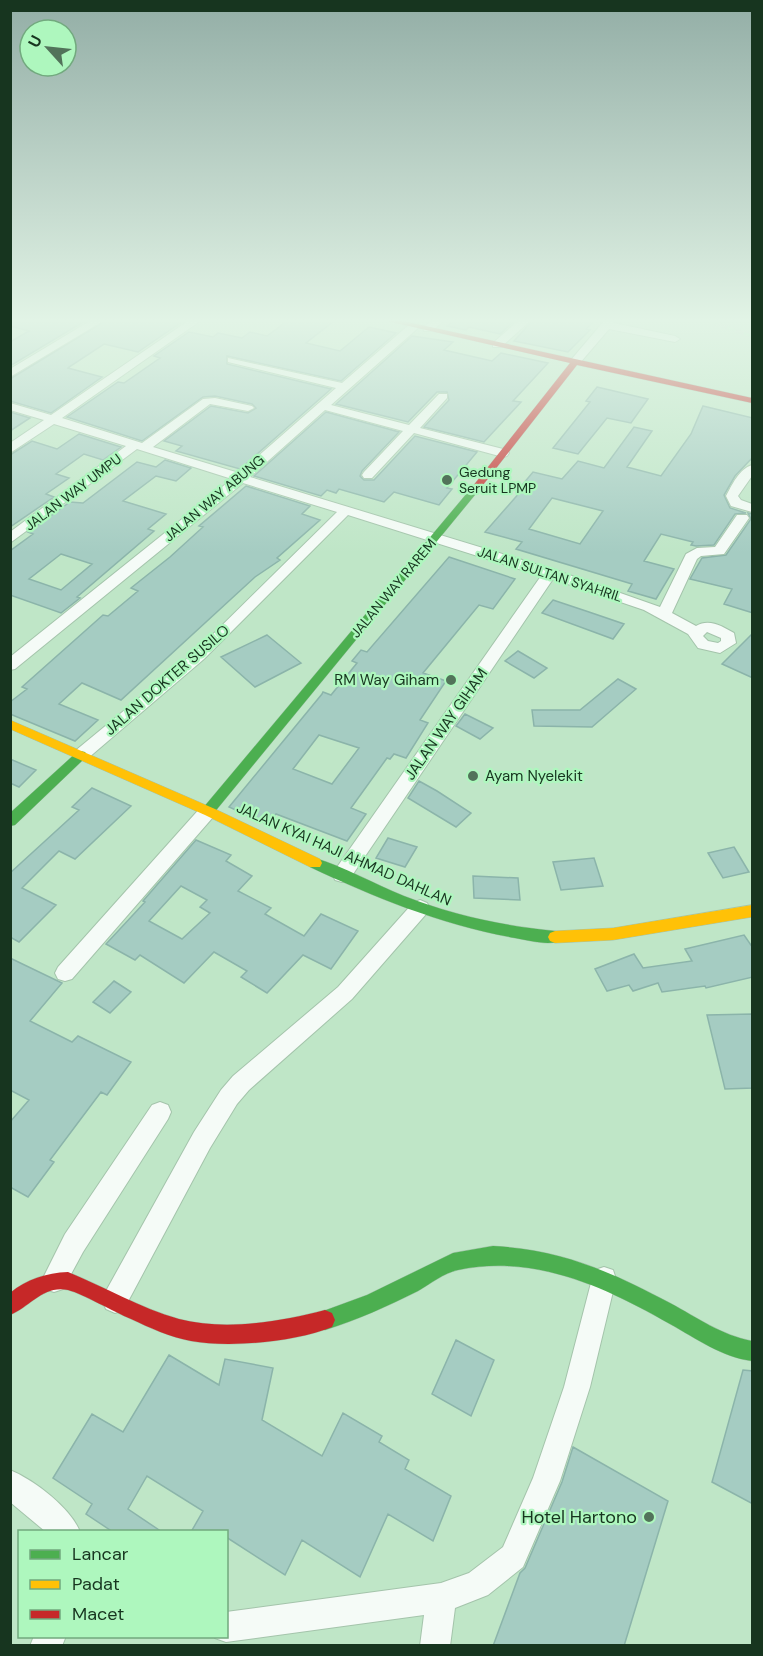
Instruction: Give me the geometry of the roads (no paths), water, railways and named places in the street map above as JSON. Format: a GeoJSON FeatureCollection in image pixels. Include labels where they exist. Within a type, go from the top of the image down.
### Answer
{"type":"FeatureCollection","features":[{"type":"Feature","properties":{"kind":"street"},"geometry":{"type":"LineString","coordinates":[[10,449],[84,398]]}},
{"type":"Feature","properties":{"kind":"street","name":"JALAN WAY ABUNG"},"geometry":{"type":"LineString","coordinates":[[10,665],[241,478],[332,398]]}},
{"type":"Feature","properties":{"kind":"street"},"geometry":{"type":"LineString","coordinates":[[368,475],[441,398]]}},
{"type":"Feature","properties":{"kind":"street","name":"JALAN WAY RAREM"},"geometry":{"type":"LineString","coordinates":[[208,811],[435,538],[546,398]]}},
{"type":"Feature","properties":{"kind":"street","name":"JALAN WAY UMPU"},"geometry":{"type":"LineString","coordinates":[[10,539],[207,401],[248,408]]}},
{"type":"Feature","properties":{"kind":"street","name":"JALAN SULTAN SYAHRIL"},"geometry":{"type":"LineString","coordinates":[[10,406],[550,573],[664,614],[696,632]]}},
{"type":"Feature","properties":{"kind":"street"},"geometry":{"type":"LineString","coordinates":[[323,406],[503,453]]}},
{"type":"Feature","properties":{"kind":"street"},"geometry":{"type":"LineString","coordinates":[[664,614],[691,557],[697,552],[719,551],[747,513],[732,496],[739,483],[753,469]]}},
{"type":"Feature","properties":{"kind":"street","name":"JALAN DOKTER SUSILO"},"geometry":{"type":"LineString","coordinates":[[10,821],[81,755],[198,656],[346,510]]}},
{"type":"Feature","properties":{"kind":"street","name":"JALAN WAY GIHAM"},"geometry":{"type":"LineString","coordinates":[[342,875],[550,573]]}},
{"type":"Feature","properties":{"kind":"street","name":"JALAN KYAI HAJI AHMAD DAHLAN"},"geometry":{"type":"LineString","coordinates":[[10,724],[208,811],[342,875],[456,922],[530,936],[569,937],[633,930],[753,911]]}},
{"type":"Feature","properties":{"kind":"street"},"geometry":{"type":"LineString","coordinates":[[65,973],[208,811]]}},
{"type":"Feature","properties":{"kind":"street"},"geometry":{"type":"LineString","coordinates":[[115,1300],[202,1140],[229,1097],[254,1072],[345,993],[420,908]]}},
{"type":"Feature","properties":{"kind":"street"},"geometry":{"type":"LineString","coordinates":[[54,1280],[74,1243],[160,1112]]}},
{"type":"Feature","properties":{"kind":"street"},"geometry":{"type":"LineString","coordinates":[[10,1306],[24,1292],[54,1280],[68,1281],[180,1329],[210,1334],[300,1327],[355,1312],[457,1261],[493,1256],[537,1258],[604,1279],[730,1347],[753,1351]]}},
{"type":"Feature","properties":{"kind":"street"},"geometry":{"type":"LineString","coordinates":[[228,1627],[441,1598],[478,1585],[513,1557],[546,1481],[577,1387],[604,1279]]}},
{"type":"Feature","properties":{"kind":"street"},"geometry":{"type":"LineString","coordinates":[[10,1484],[46,1511],[64,1530]]}},
{"type":"Feature","properties":{"kind":"street"},"geometry":{"type":"LineString","coordinates":[[435,1646],[441,1598]]}},
{"type":"Feature","properties":{"kind":"place","name":"Gedung Seruit LPMP"},"geometry":{"type":"Point","coordinates":[447,480]}},
{"type":"Feature","properties":{"kind":"place","name":"RM Way Giham"},"geometry":{"type":"Point","coordinates":[451,680]}},
{"type":"Feature","properties":{"kind":"place","name":"Ayam Nyelekit"},"geometry":{"type":"Point","coordinates":[473,776]}},
{"type":"Feature","properties":{"kind":"place","name":"Hotel Hartono"},"geometry":{"type":"Point","coordinates":[649,1517]}}]}
